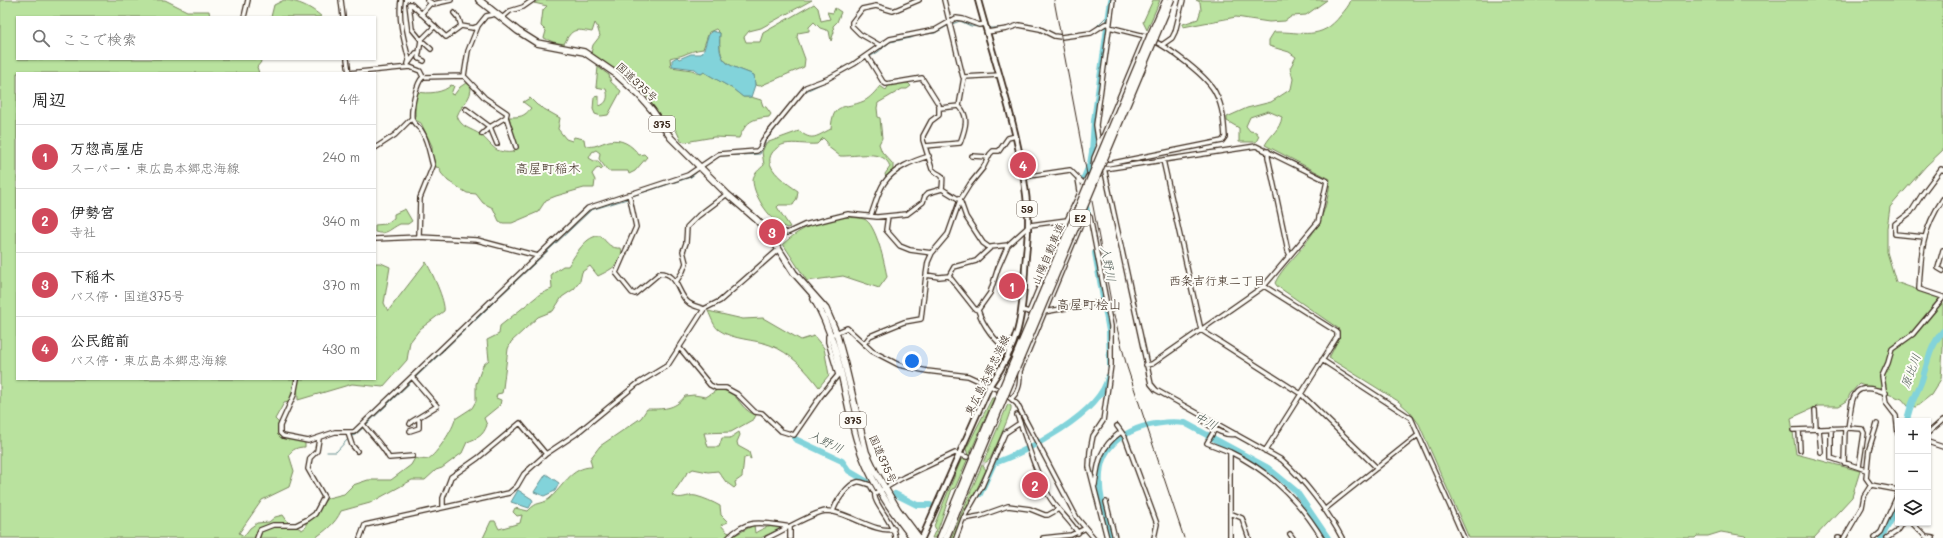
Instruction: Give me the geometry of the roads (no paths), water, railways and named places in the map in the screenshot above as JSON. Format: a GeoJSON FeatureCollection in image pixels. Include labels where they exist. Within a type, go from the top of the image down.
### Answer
{"type":"FeatureCollection","features":[{"type":"Feature","properties":{"kind":"highway","name":"国道375号"},"geometry":{"type":"LineString","coordinates":[[479,0],[518,31],[537,43],[584,52],[616,74],[639,95],[652,110],[671,138],[727,194],[757,220],[774,240],[794,273],[826,309],[834,333],[862,440],[879,491],[894,514],[913,538]]}},
{"type":"Feature","properties":{"kind":"highway","name":"山陽自動車道"},"geometry":{"type":"LineString","coordinates":[[946,538],[1002,397],[1166,0]]}},
{"type":"Feature","properties":{"kind":"highway","name":"山陽自動車道"},"geometry":{"type":"LineString","coordinates":[[1150,36],[1171,0]]}},
{"type":"Feature","properties":{"kind":"highway","name":"山陽自動車道"},"geometry":{"type":"LineString","coordinates":[[940,538],[1002,397]]}},
{"type":"Feature","properties":{"kind":"highway","name":"国道375号"},"geometry":{"type":"LineString","coordinates":[[879,491],[898,510],[920,538]]}},
{"type":"Feature","properties":{"kind":"main road","name":"東広島本郷忠海線"},"geometry":{"type":"LineString","coordinates":[[920,538],[960,454],[990,385],[1002,368],[1010,352],[1019,331],[1022,310],[1028,226],[1023,177],[1016,136],[1001,74],[978,0]]}},
{"type":"Feature","properties":{"kind":"street"},"geometry":{"type":"LineString","coordinates":[[244,16],[248,0]]}},
{"type":"Feature","properties":{"kind":"street"},"geometry":{"type":"LineString","coordinates":[[341,0],[343,16]]}},
{"type":"Feature","properties":{"kind":"street"},"geometry":{"type":"LineString","coordinates":[[402,0],[400,9],[401,24],[409,60],[408,66]]}},
{"type":"Feature","properties":{"kind":"street"},"geometry":{"type":"LineString","coordinates":[[426,0],[430,4]]}},
{"type":"Feature","properties":{"kind":"street"},"geometry":{"type":"LineString","coordinates":[[421,14],[430,4],[452,0]]}},
{"type":"Feature","properties":{"kind":"street"},"geometry":{"type":"LineString","coordinates":[[502,18],[510,11],[523,7],[533,0]]}},
{"type":"Feature","properties":{"kind":"street"},"geometry":{"type":"LineString","coordinates":[[881,46],[860,34],[852,26],[852,22],[862,9],[876,6],[893,11],[920,0]]}},
{"type":"Feature","properties":{"kind":"street"},"geometry":{"type":"LineString","coordinates":[[944,0],[963,77],[959,106]]}},
{"type":"Feature","properties":{"kind":"street"},"geometry":{"type":"LineString","coordinates":[[1113,0],[1108,24],[1096,125],[1098,148],[1104,167],[1151,384],[1156,390],[1282,460],[1291,468],[1334,522],[1342,538]]}},
{"type":"Feature","properties":{"kind":"street"},"geometry":{"type":"LineString","coordinates":[[1162,45],[1172,38],[1175,32],[1183,0]]}},
{"type":"Feature","properties":{"kind":"street"},"geometry":{"type":"LineString","coordinates":[[409,2],[446,37],[461,26],[473,28],[478,26]]}},
{"type":"Feature","properties":{"kind":"street"},"geometry":{"type":"LineString","coordinates":[[409,2],[412,28],[421,40],[431,49]]}},
{"type":"Feature","properties":{"kind":"street"},"geometry":{"type":"LineString","coordinates":[[454,13],[459,19],[461,26]]}},
{"type":"Feature","properties":{"kind":"street"},"geometry":{"type":"LineString","coordinates":[[464,76],[468,51],[478,26],[486,16],[496,14]]}},
{"type":"Feature","properties":{"kind":"street"},"geometry":{"type":"LineString","coordinates":[[349,436],[588,208],[688,175],[719,154],[756,152],[768,134],[806,87],[827,79],[868,57],[881,46],[894,38],[912,36],[921,32],[935,30],[950,24],[956,18],[963,19],[986,28],[1007,29],[1019,25],[1040,28],[1054,36],[1061,37],[1092,33],[1108,24],[1150,36],[1173,51],[1216,93],[1222,110],[1224,137],[1222,141],[1104,167]]}},
{"type":"Feature","properties":{"kind":"street"},"geometry":{"type":"LineString","coordinates":[[424,61],[418,58],[421,40],[435,26]]}},
{"type":"Feature","properties":{"kind":"street"},"geometry":{"type":"LineString","coordinates":[[1029,312],[1067,220],[1074,207],[1081,185],[1150,36]]}},
{"type":"Feature","properties":{"kind":"street"},"geometry":{"type":"LineString","coordinates":[[408,66],[416,53],[419,52]]}},
{"type":"Feature","properties":{"kind":"street"},"geometry":{"type":"LineString","coordinates":[[868,57],[883,82],[886,84],[922,78],[940,108],[939,115],[931,121],[923,140],[932,169],[942,175],[942,189]]}},
{"type":"Feature","properties":{"kind":"street"},"geometry":{"type":"LineString","coordinates":[[347,60],[349,72]]}},
{"type":"Feature","properties":{"kind":"street"},"geometry":{"type":"LineString","coordinates":[[357,72],[408,66],[420,71],[423,77]]}},
{"type":"Feature","properties":{"kind":"street"},"geometry":{"type":"LineString","coordinates":[[963,77],[1001,74]]}},
{"type":"Feature","properties":{"kind":"street"},"geometry":{"type":"LineString","coordinates":[[423,77],[464,76],[485,98],[507,113],[506,117],[516,147]]}},
{"type":"Feature","properties":{"kind":"street"},"geometry":{"type":"LineString","coordinates":[[419,237],[420,198],[433,166],[421,130],[413,123],[412,118],[414,97],[420,80],[423,77]]}},
{"type":"Feature","properties":{"kind":"street"},"geometry":{"type":"LineString","coordinates":[[940,108],[959,106]]}},
{"type":"Feature","properties":{"kind":"street"},"geometry":{"type":"LineString","coordinates":[[925,146],[960,142],[966,120],[964,111],[959,106]]}},
{"type":"Feature","properties":{"kind":"street"},"geometry":{"type":"LineString","coordinates":[[466,109],[490,127],[497,144]]}},
{"type":"Feature","properties":{"kind":"street"},"geometry":{"type":"LineString","coordinates":[[482,134],[506,117]]}},
{"type":"Feature","properties":{"kind":"street"},"geometry":{"type":"LineString","coordinates":[[376,147],[390,139],[412,118]]}},
{"type":"Feature","properties":{"kind":"street"},"geometry":{"type":"LineString","coordinates":[[864,344],[870,336],[904,322],[921,319],[926,275],[932,253],[948,234],[960,200],[974,177],[983,168],[988,157],[993,151],[999,151],[1004,146],[1008,138],[1016,136]]}},
{"type":"Feature","properties":{"kind":"street"},"geometry":{"type":"LineString","coordinates":[[1104,167],[1256,146],[1327,181],[1318,222],[1264,286],[1152,364],[1146,365]]}},
{"type":"Feature","properties":{"kind":"street"},"geometry":{"type":"LineString","coordinates":[[1268,151],[1283,230],[1290,255]]}},
{"type":"Feature","properties":{"kind":"street"},"geometry":{"type":"LineString","coordinates":[[871,215],[884,183],[908,163],[929,156]]}},
{"type":"Feature","properties":{"kind":"street"},"geometry":{"type":"LineString","coordinates":[[972,156],[988,157]]}},
{"type":"Feature","properties":{"kind":"street"},"geometry":{"type":"LineString","coordinates":[[1163,160],[1201,330],[1301,394],[1377,468]]}},
{"type":"Feature","properties":{"kind":"street"},"geometry":{"type":"LineString","coordinates":[[1924,237],[1895,234],[1895,224],[1911,212],[1922,193],[1941,169],[1943,170]]}},
{"type":"Feature","properties":{"kind":"street"},"geometry":{"type":"LineString","coordinates":[[1023,177],[1070,170],[1081,185]]}},
{"type":"Feature","properties":{"kind":"street"},"geometry":{"type":"LineString","coordinates":[[774,240],[784,232],[787,233],[804,225],[848,214],[888,216],[907,214],[923,202],[928,193],[942,189],[960,200],[966,217],[983,243],[990,248]]}},
{"type":"Feature","properties":{"kind":"street"},"geometry":{"type":"LineString","coordinates":[[629,194],[636,220],[636,227],[616,273],[632,293],[635,294],[660,273],[664,273],[676,282],[689,303],[704,309]]}},
{"type":"Feature","properties":{"kind":"street"},"geometry":{"type":"LineString","coordinates":[[676,282],[685,268],[686,263],[683,251],[686,243],[687,227],[698,216],[727,194]]}},
{"type":"Feature","properties":{"kind":"street"},"geometry":{"type":"LineString","coordinates":[[1896,418],[1886,403],[1886,393],[1882,376],[1892,349],[1914,334],[1943,297],[1919,289],[1924,237],[1928,224],[1943,199]]}},
{"type":"Feature","properties":{"kind":"street"},"geometry":{"type":"LineString","coordinates":[[1074,207],[1087,215],[1104,302],[1111,326],[1111,365],[1102,421],[1093,436],[1089,467],[1107,538]]}},
{"type":"Feature","properties":{"kind":"street"},"geometry":{"type":"LineString","coordinates":[[1012,398],[1017,394],[1020,384],[1020,371],[1087,215]]}},
{"type":"Feature","properties":{"kind":"street"},"geometry":{"type":"LineString","coordinates":[[888,216],[886,230],[896,243],[910,250],[932,253]]}},
{"type":"Feature","properties":{"kind":"street"},"geometry":{"type":"LineString","coordinates":[[978,310],[990,293],[998,268],[1008,245],[1028,226],[1067,220]]}},
{"type":"Feature","properties":{"kind":"street"},"geometry":{"type":"LineString","coordinates":[[376,239],[419,237],[476,240],[538,256]]}},
{"type":"Feature","properties":{"kind":"street"},"geometry":{"type":"LineString","coordinates":[[949,276],[954,266],[976,261],[990,248],[1008,245]]}},
{"type":"Feature","properties":{"kind":"street"},"geometry":{"type":"LineString","coordinates":[[360,538],[365,525],[509,493],[517,486],[524,474],[546,454],[576,434],[637,384],[668,365],[704,309],[720,301],[779,249]]}},
{"type":"Feature","properties":{"kind":"street"},"geometry":{"type":"LineString","coordinates":[[1943,250],[1938,268],[1943,271]]}},
{"type":"Feature","properties":{"kind":"street"},"geometry":{"type":"LineString","coordinates":[[926,275],[939,277],[949,276]]}},
{"type":"Feature","properties":{"kind":"street"},"geometry":{"type":"LineString","coordinates":[[949,276],[978,310],[985,326],[993,337],[1010,352]]}},
{"type":"Feature","properties":{"kind":"street"},"geometry":{"type":"LineString","coordinates":[[1264,286],[1337,332],[1337,337],[1265,451]]}},
{"type":"Feature","properties":{"kind":"street"},"geometry":{"type":"LineString","coordinates":[[1022,310],[1031,314],[1104,302]]}},
{"type":"Feature","properties":{"kind":"street"},"geometry":{"type":"LineString","coordinates":[[679,347],[710,385],[716,388],[726,388],[737,394],[755,412],[762,413],[781,431],[794,435],[824,392],[838,375],[828,342],[828,336],[847,328],[864,344],[882,357],[899,365],[927,371],[968,376],[990,385],[1012,398],[1022,410],[1070,506],[1084,529],[1094,538]]}},
{"type":"Feature","properties":{"kind":"street"},"geometry":{"type":"LineString","coordinates":[[1322,360],[1411,418],[1464,538]]}},
{"type":"Feature","properties":{"kind":"street"},"geometry":{"type":"LineString","coordinates":[[410,424],[436,406],[412,377]]}},
{"type":"Feature","properties":{"kind":"street"},"geometry":{"type":"LineString","coordinates":[[296,380],[294,395],[280,426],[280,433],[283,436],[308,442],[335,432],[349,436]]}},
{"type":"Feature","properties":{"kind":"street"},"geometry":{"type":"LineString","coordinates":[[1844,463],[1847,428],[1854,395],[1858,390],[1869,387],[1886,393]]}},
{"type":"Feature","properties":{"kind":"street"},"geometry":{"type":"LineString","coordinates":[[1815,410],[1821,452]]}},
{"type":"Feature","properties":{"kind":"street"},"geometry":{"type":"LineString","coordinates":[[1017,415],[1040,481],[1057,510],[1072,524],[1078,533]]}},
{"type":"Feature","properties":{"kind":"street"},"geometry":{"type":"LineString","coordinates":[[1204,416],[1203,421],[1214,430],[1230,436],[1236,434]]}},
{"type":"Feature","properties":{"kind":"street"},"geometry":{"type":"LineString","coordinates":[[410,431],[419,428],[419,419]]}},
{"type":"Feature","properties":{"kind":"street"},"geometry":{"type":"LineString","coordinates":[[1931,430],[1943,420]]}},
{"type":"Feature","properties":{"kind":"street"},"geometry":{"type":"LineString","coordinates":[[443,507],[443,498],[451,477],[478,458],[520,423],[546,454]]}},
{"type":"Feature","properties":{"kind":"street"},"geometry":{"type":"LineString","coordinates":[[956,538],[963,519],[982,486],[1004,433],[1020,423]]}},
{"type":"Feature","properties":{"kind":"street"},"geometry":{"type":"LineString","coordinates":[[363,424],[370,434],[377,439],[389,458],[413,456]]}},
{"type":"Feature","properties":{"kind":"street"},"geometry":{"type":"LineString","coordinates":[[1877,424],[1869,449],[1866,478],[1871,485],[1895,489]]}},
{"type":"Feature","properties":{"kind":"street"},"geometry":{"type":"LineString","coordinates":[[1117,426],[1124,436],[1157,524],[1154,538]]}},
{"type":"Feature","properties":{"kind":"street"},"geometry":{"type":"LineString","coordinates":[[1831,428],[1831,458],[1866,470]]}},
{"type":"Feature","properties":{"kind":"street"},"geometry":{"type":"LineString","coordinates":[[1793,430],[1858,428],[1862,430],[1864,433],[1858,467]]}},
{"type":"Feature","properties":{"kind":"street"},"geometry":{"type":"LineString","coordinates":[[1214,430],[1207,443],[1230,452],[1258,468],[1285,489],[1298,504],[1322,538]]}},
{"type":"Feature","properties":{"kind":"street"},"geometry":{"type":"LineString","coordinates":[[1799,430],[1800,450]]}},
{"type":"Feature","properties":{"kind":"street"},"geometry":{"type":"LineString","coordinates":[[1094,485],[1097,465],[1103,451],[1110,441],[1121,432]]}},
{"type":"Feature","properties":{"kind":"street"},"geometry":{"type":"LineString","coordinates":[[1324,510],[1418,435]]}},
{"type":"Feature","properties":{"kind":"street"},"geometry":{"type":"LineString","coordinates":[[349,436],[352,445],[357,451]]}},
{"type":"Feature","properties":{"kind":"street"},"geometry":{"type":"LineString","coordinates":[[257,538],[260,530],[272,525],[296,525],[315,514],[324,497],[308,469],[310,458],[317,451],[319,439]]}},
{"type":"Feature","properties":{"kind":"street"},"geometry":{"type":"LineString","coordinates":[[1931,443],[1943,447]]}},
{"type":"Feature","properties":{"kind":"street"},"geometry":{"type":"LineString","coordinates":[[1230,452],[1230,538]]}},
{"type":"Feature","properties":{"kind":"street"},"geometry":{"type":"LineString","coordinates":[[895,538],[894,529],[875,500],[879,491],[956,453],[966,457]]}},
{"type":"Feature","properties":{"kind":"street"},"geometry":{"type":"LineString","coordinates":[[985,464],[990,466]]}},
{"type":"Feature","properties":{"kind":"street"},"geometry":{"type":"LineString","coordinates":[[833,512],[839,498],[855,482],[859,481],[870,485],[879,491]]}},
{"type":"Feature","properties":{"kind":"street"},"geometry":{"type":"LineString","coordinates":[[1844,538],[1862,507],[1864,496],[1871,485]]}},
{"type":"Feature","properties":{"kind":"street"},"geometry":{"type":"LineString","coordinates":[[1874,538],[1881,532],[1895,501]]}},
{"type":"Feature","properties":{"kind":"street"},"geometry":{"type":"LineString","coordinates":[[1106,502],[1115,538]]}},
{"type":"Feature","properties":{"kind":"street"},"geometry":{"type":"LineString","coordinates":[[963,519],[980,516],[1008,506],[1030,509],[1045,515],[1057,510]]}},
{"type":"Feature","properties":{"kind":"street"},"geometry":{"type":"LineString","coordinates":[[767,538],[825,511],[833,512],[870,525],[890,530],[894,529]]}},
{"type":"Feature","properties":{"kind":"street"},"geometry":{"type":"LineString","coordinates":[[1230,513],[1242,518],[1249,538]]}},
{"type":"Feature","properties":{"kind":"street"},"geometry":{"type":"LineString","coordinates":[[728,538],[738,530],[758,522],[790,527]]}},
{"type":"Feature","properties":{"kind":"street"},"geometry":{"type":"LineString","coordinates":[[1887,538],[1896,532],[1900,526]]}},
{"type":"Feature","properties":{"kind":"street"},"geometry":{"type":"LineString","coordinates":[[1915,526],[1926,537],[1933,538]]}},
{"type":"Feature","properties":{"kind":"street"},"geometry":{"type":"LineString","coordinates":[[790,527],[790,538]]}},
{"type":"Feature","properties":{"kind":"street"},"geometry":{"type":"LineString","coordinates":[[1043,538],[1066,537],[1078,533],[1084,529]]}},
{"type":"Feature","properties":{"kind":"street"},"geometry":{"type":"LineString","coordinates":[[1290,534],[1293,538]]}},
{"type":"Feature","properties":{"kind":"water"},"geometry":{"type":"Polygon","coordinates":[[[712,31],[720,33],[720,52],[726,62],[754,75],[755,85],[751,97],[743,97],[733,89],[704,72],[701,74],[695,69],[672,66],[672,60],[677,57],[679,59],[691,54],[701,54],[708,36],[712,31]]]}},
{"type":"Feature","properties":{"kind":"water"},"geometry":{"type":"Polygon","coordinates":[[[546,474],[559,483],[555,491],[544,496],[534,492],[546,474]]]}},
{"type":"Feature","properties":{"kind":"water"},"geometry":{"type":"Polygon","coordinates":[[[518,490],[532,499],[533,501],[529,508],[511,502],[518,490]]]}},
{"type":"Feature","properties":{"kind":"waterway","name":"入野川"},"geometry":{"type":"LineString","coordinates":[[1089,220],[1081,184],[1090,164],[1092,152],[1094,121],[1111,0]]}},
{"type":"Feature","properties":{"kind":"waterway"},"geometry":{"type":"LineString","coordinates":[[1095,28],[1109,14]]}},
{"type":"Feature","properties":{"kind":"waterway"},"geometry":{"type":"LineString","coordinates":[[952,24],[960,21],[971,26],[984,28]]}},
{"type":"Feature","properties":{"kind":"waterway"},"geometry":{"type":"LineString","coordinates":[[1011,26],[1017,24],[1029,24],[1057,35]]}},
{"type":"Feature","properties":{"kind":"waterway"},"geometry":{"type":"LineString","coordinates":[[843,72],[878,52],[890,42],[911,38],[917,35],[935,33],[949,25]]}},
{"type":"Feature","properties":{"kind":"waterway"},"geometry":{"type":"LineString","coordinates":[[988,28],[1000,28]]}},
{"type":"Feature","properties":{"kind":"waterway"},"geometry":{"type":"LineString","coordinates":[[1060,35],[1071,34]]}},
{"type":"Feature","properties":{"kind":"waterway"},"geometry":{"type":"LineString","coordinates":[[804,92],[833,78]]}},
{"type":"Feature","properties":{"kind":"waterway"},"geometry":{"type":"LineString","coordinates":[[703,167],[720,156],[760,154],[765,142],[793,106]]}},
{"type":"Feature","properties":{"kind":"waterway"},"geometry":{"type":"LineString","coordinates":[[632,196],[691,177],[697,172]]}},
{"type":"Feature","properties":{"kind":"waterway"},"geometry":{"type":"LineString","coordinates":[[514,283],[591,210],[627,199]]}},
{"type":"Feature","properties":{"kind":"waterway","name":"入野川"},"geometry":{"type":"LineString","coordinates":[[1095,253],[1109,331],[1110,366]]}},
{"type":"Feature","properties":{"kind":"waterway"},"geometry":{"type":"LineString","coordinates":[[498,298],[512,285]]}},
{"type":"Feature","properties":{"kind":"waterway"},"geometry":{"type":"LineString","coordinates":[[475,321],[496,300]]}},
{"type":"Feature","properties":{"kind":"waterway"},"geometry":{"type":"LineString","coordinates":[[441,353],[472,323]]}},
{"type":"Feature","properties":{"kind":"waterway","name":"原比川"},"geometry":{"type":"LineString","coordinates":[[1908,418],[1909,410],[1922,380],[1932,348],[1943,331]]}},
{"type":"Feature","properties":{"kind":"waterway"},"geometry":{"type":"LineString","coordinates":[[415,378],[439,355]]}},
{"type":"Feature","properties":{"kind":"waterway","name":"入野川"},"geometry":{"type":"LineString","coordinates":[[980,494],[994,463],[1025,450],[1061,429],[1078,417],[1092,404],[1102,391],[1108,377]]}},
{"type":"Feature","properties":{"kind":"waterway"},"geometry":{"type":"LineString","coordinates":[[366,425],[413,380]]}},
{"type":"Feature","properties":{"kind":"waterway","name":"中川"},"geometry":{"type":"LineString","coordinates":[[1112,538],[1100,490],[1100,474],[1103,460],[1109,448],[1130,432],[1144,427],[1172,422],[1185,423],[1268,468],[1296,491],[1328,538]]}},
{"type":"Feature","properties":{"kind":"waterway"},"geometry":{"type":"LineString","coordinates":[[351,436],[355,435],[363,428]]}},
{"type":"Feature","properties":{"kind":"waterway"},"geometry":{"type":"LineString","coordinates":[[327,452],[336,452],[349,438]]}},
{"type":"Feature","properties":{"kind":"waterway","name":"入野川"},"geometry":{"type":"LineString","coordinates":[[795,439],[842,461],[849,471],[866,481]]}},
{"type":"Feature","properties":{"kind":"waterway","name":"入野川"},"geometry":{"type":"LineString","coordinates":[[895,494],[917,505],[930,505]]}},
{"type":"Feature","properties":{"kind":"waterway","name":"原比川"},"geometry":{"type":"LineString","coordinates":[[1881,538],[1895,513]]}},
{"type":"Feature","properties":{"kind":"tunnel"},"geometry":{"type":"LineString","coordinates":[[977,461],[985,464]]}},
{"type":"Feature","properties":{"kind":"railway"},"geometry":{"type":"LineString","coordinates":[[1054,0],[1113,312],[1127,367],[1184,538]]}},
{"type":"Feature","properties":{"kind":"place","name":"公民館前"},"geometry":{"type":"Point","coordinates":[1023,165]}},
{"type":"Feature","properties":{"kind":"place","name":"下稲木"},"geometry":{"type":"Point","coordinates":[772,232]}},
{"type":"Feature","properties":{"kind":"place","name":"万惣高屋店"},"geometry":{"type":"Point","coordinates":[1012,286]}},
{"type":"Feature","properties":{"kind":"place","name":"伊勢宮"},"geometry":{"type":"Point","coordinates":[1035,485]}},
{"type":"Feature","properties":{"kind":"district","name":"高屋町稲木"},"geometry":{"type":"Point","coordinates":[548,168]}},
{"type":"Feature","properties":{"kind":"district","name":"西条吉行東二丁目"},"geometry":{"type":"Point","coordinates":[1217,281]}},
{"type":"Feature","properties":{"kind":"district","name":"高屋町桧山"},"geometry":{"type":"Point","coordinates":[1089,304]}}]}
